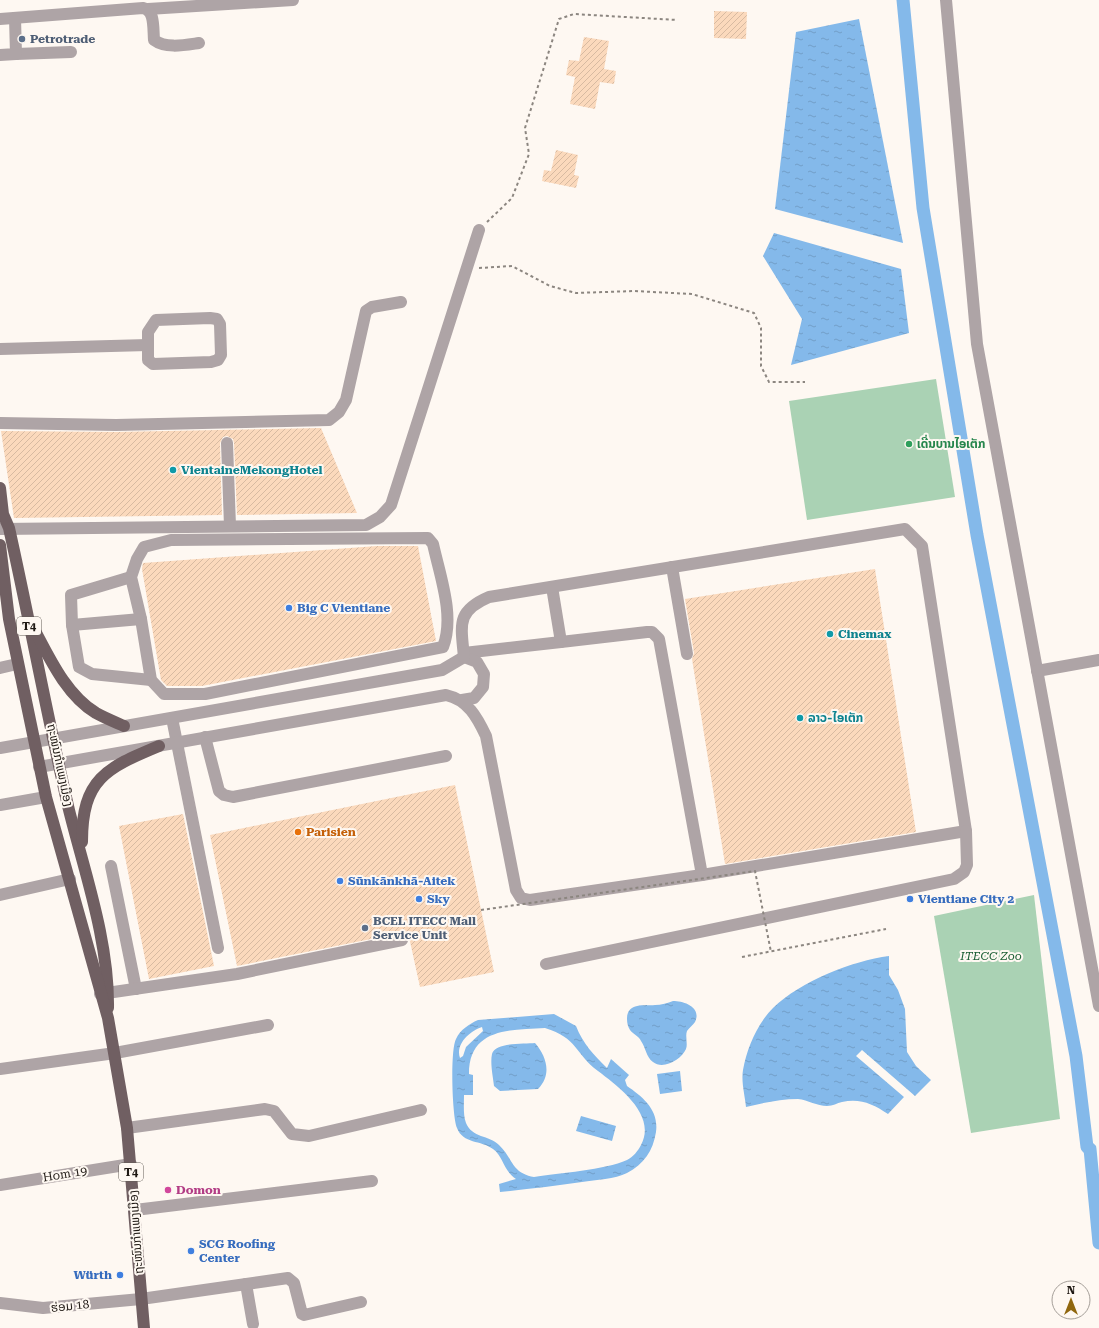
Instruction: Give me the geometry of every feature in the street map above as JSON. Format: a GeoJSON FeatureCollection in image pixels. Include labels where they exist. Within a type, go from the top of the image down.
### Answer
{"type":"FeatureCollection","features":[{"type":"Feature","properties":{"kind":"main road","name":"ຖະໜົນກຳແພງເມືອງ"},"geometry":{"type":"LineString","coordinates":[[0,488],[3,524],[27,615],[59,764],[98,925],[104,994],[127,1128],[135,1210],[140,1299],[144,1328]]}},
{"type":"Feature","properties":{"kind":"main road","name":"ຖະໜົນກຳແພງເມືອງ"},"geometry":{"type":"LineString","coordinates":[[0,545],[2,579],[17,664],[46,798],[104,994]]}},
{"type":"Feature","properties":{"kind":"main road"},"geometry":{"type":"LineString","coordinates":[[27,615],[57,672],[76,696],[95,712],[124,726]]}},
{"type":"Feature","properties":{"kind":"main road"},"geometry":{"type":"LineString","coordinates":[[82,859],[84,811],[89,795],[99,780],[110,769],[159,746]]}},
{"type":"Feature","properties":{"kind":"street"},"geometry":{"type":"LineString","coordinates":[[0,19],[98,10],[148,9],[293,0]]}},
{"type":"Feature","properties":{"kind":"street"},"geometry":{"type":"LineString","coordinates":[[946,0],[977,344],[1037,671],[1095,967],[1099,1006]]}},
{"type":"Feature","properties":{"kind":"street"},"geometry":{"type":"LineString","coordinates":[[148,9],[151,12],[154,40],[159,44],[180,45],[199,43]]}},
{"type":"Feature","properties":{"kind":"street"},"geometry":{"type":"LineString","coordinates":[[15,18],[16,54]]}},
{"type":"Feature","properties":{"kind":"street"},"geometry":{"type":"LineString","coordinates":[[0,55],[71,52]]}},
{"type":"Feature","properties":{"kind":"street"},"geometry":{"type":"LineString","coordinates":[[3,524],[172,527],[366,525],[380,517],[391,505],[479,230]]}},
{"type":"Feature","properties":{"kind":"street"},"geometry":{"type":"LineString","coordinates":[[0,422],[116,425],[329,420],[339,412],[346,400],[366,311],[372,307],[401,302]]}},
{"type":"Feature","properties":{"kind":"street"},"geometry":{"type":"LineString","coordinates":[[210,318],[217,319],[220,324],[221,355],[218,360],[211,362],[153,364],[148,360],[148,345],[148,332],[156,320],[210,318]]}},
{"type":"Feature","properties":{"kind":"street"},"geometry":{"type":"LineString","coordinates":[[0,349],[148,345]]}},
{"type":"Feature","properties":{"kind":"street"},"geometry":{"type":"LineString","coordinates":[[227,443],[230,526]]}},
{"type":"Feature","properties":{"kind":"street"},"geometry":{"type":"LineString","coordinates":[[171,540],[172,527]]}},
{"type":"Feature","properties":{"kind":"street"},"geometry":{"type":"LineString","coordinates":[[464,655],[462,621],[470,607],[489,597],[905,529],[922,546],[966,831],[967,865],[964,872],[954,879],[546,964]]}},
{"type":"Feature","properties":{"kind":"street"},"geometry":{"type":"LineString","coordinates":[[428,538],[433,544],[448,618],[447,636],[443,647],[205,694],[164,694],[151,680],[131,577],[136,559],[144,547],[171,540],[428,538]]}},
{"type":"Feature","properties":{"kind":"street"},"geometry":{"type":"LineString","coordinates":[[672,567],[687,654]]}},
{"type":"Feature","properties":{"kind":"street"},"geometry":{"type":"LineString","coordinates":[[131,577],[71,595],[72,625],[79,667],[92,674],[151,680]]}},
{"type":"Feature","properties":{"kind":"street"},"geometry":{"type":"LineString","coordinates":[[552,586],[562,642]]}},
{"type":"Feature","properties":{"kind":"street"},"geometry":{"type":"LineString","coordinates":[[448,618],[462,621]]}},
{"type":"Feature","properties":{"kind":"street"},"geometry":{"type":"LineString","coordinates":[[72,625],[140,619]]}},
{"type":"Feature","properties":{"kind":"street"},"geometry":{"type":"LineString","coordinates":[[0,748],[442,670],[464,655],[652,632],[659,638],[702,875]]}},
{"type":"Feature","properties":{"kind":"street"},"geometry":{"type":"LineString","coordinates":[[39,767],[446,695],[462,700],[474,698],[483,687],[484,674],[477,662],[464,655]]}},
{"type":"Feature","properties":{"kind":"street"},"geometry":{"type":"LineString","coordinates":[[1037,671],[1099,660]]}},
{"type":"Feature","properties":{"kind":"street"},"geometry":{"type":"LineString","coordinates":[[0,668],[17,664]]}},
{"type":"Feature","properties":{"kind":"street"},"geometry":{"type":"LineString","coordinates":[[205,694],[206,712]]}},
{"type":"Feature","properties":{"kind":"street"},"geometry":{"type":"LineString","coordinates":[[462,700],[478,719],[486,736],[516,890],[521,898],[530,900],[563,896],[702,875],[966,831]]}},
{"type":"Feature","properties":{"kind":"street"},"geometry":{"type":"LineString","coordinates":[[172,718],[218,948]]}},
{"type":"Feature","properties":{"kind":"street"},"geometry":{"type":"LineString","coordinates":[[205,737],[219,791],[224,795],[233,797],[446,756]]}},
{"type":"Feature","properties":{"kind":"street"},"geometry":{"type":"LineString","coordinates":[[0,805],[46,798]]}},
{"type":"Feature","properties":{"kind":"street"},"geometry":{"type":"LineString","coordinates":[[110,866],[136,989]]}},
{"type":"Feature","properties":{"kind":"street"},"geometry":{"type":"LineString","coordinates":[[0,895],[70,880]]}},
{"type":"Feature","properties":{"kind":"street"},"geometry":{"type":"LineString","coordinates":[[104,994],[237,974],[402,940]]}},
{"type":"Feature","properties":{"kind":"street"},"geometry":{"type":"LineString","coordinates":[[0,1069],[115,1052],[268,1025]]}},
{"type":"Feature","properties":{"kind":"street"},"geometry":{"type":"LineString","coordinates":[[127,1128],[265,1109],[274,1112],[292,1134],[309,1136],[421,1110]]}},
{"type":"Feature","properties":{"kind":"street","name":"Hom 19"},"geometry":{"type":"LineString","coordinates":[[0,1185],[131,1164]]}},
{"type":"Feature","properties":{"kind":"street"},"geometry":{"type":"LineString","coordinates":[[135,1210],[372,1181]]}},
{"type":"Feature","properties":{"kind":"street","name":"ຮ່ອມ 18"},"geometry":{"type":"LineString","coordinates":[[0,1303],[43,1308],[140,1299],[288,1278],[292,1280],[302,1314],[304,1315],[361,1302]]}},
{"type":"Feature","properties":{"kind":"street"},"geometry":{"type":"LineString","coordinates":[[246,1284],[253,1324]]}},
{"type":"Feature","properties":{"kind":"path"},"geometry":{"type":"LineString","coordinates":[[479,230],[512,198],[529,154],[525,128],[559,19],[574,14],[677,20]]}},
{"type":"Feature","properties":{"kind":"path"},"geometry":{"type":"LineString","coordinates":[[466,270],[488,266],[512,266],[550,286],[576,293],[634,291],[692,294],[754,313],[761,328],[761,366],[768,382],[805,382]]}},
{"type":"Feature","properties":{"kind":"path"},"geometry":{"type":"LineString","coordinates":[[481,910],[755,871],[771,952]]}},
{"type":"Feature","properties":{"kind":"path"},"geometry":{"type":"LineString","coordinates":[[742,957],[886,929]]}},
{"type":"Feature","properties":{"kind":"green space"},"geometry":{"type":"Polygon","coordinates":[[[936,379],[955,497],[807,520],[789,401],[936,379]]]}},
{"type":"Feature","properties":{"kind":"green space","name":"ITECC Zoo"},"geometry":{"type":"Polygon","coordinates":[[[1034,895],[1060,1119],[971,1133],[934,916],[1034,895]]]}},
{"type":"Feature","properties":{"kind":"water"},"geometry":{"type":"Polygon","coordinates":[[[859,19],[903,243],[775,209],[796,32],[859,19]]]}},
{"type":"Feature","properties":{"kind":"water"},"geometry":{"type":"Polygon","coordinates":[[[774,233],[901,269],[909,333],[791,365],[802,319],[763,256],[774,233]]]}},
{"type":"Feature","properties":{"kind":"water"},"geometry":{"type":"Polygon","coordinates":[[[889,956],[889,975],[898,990],[905,1009],[907,1052],[916,1066],[931,1080],[915,1096],[862,1050],[856,1056],[904,1097],[888,1114],[877,1107],[861,1101],[842,1102],[827,1106],[798,1099],[791,1099],[746,1107],[742,1079],[743,1070],[750,1045],[767,1014],[785,998],[812,981],[859,962],[889,956]]]}},
{"type":"Feature","properties":{"kind":"water"},"geometry":{"type":"Polygon","coordinates":[[[673,1001],[682,1002],[691,1006],[696,1012],[697,1017],[695,1022],[687,1031],[687,1047],[684,1053],[671,1063],[662,1065],[657,1064],[647,1055],[640,1039],[629,1029],[627,1022],[628,1014],[633,1007],[641,1005],[660,1005],[673,1001]]]}},
{"type":"Feature","properties":{"kind":"water"},"geometry":{"type":"Polygon","coordinates":[[[554,1014],[576,1026],[585,1044],[607,1068],[611,1059],[629,1075],[625,1080],[627,1086],[649,1105],[655,1117],[655,1139],[650,1151],[643,1161],[627,1173],[611,1178],[500,1192],[499,1184],[516,1179],[508,1171],[497,1152],[488,1146],[463,1137],[457,1128],[455,1121],[452,1083],[454,1045],[462,1030],[478,1020],[554,1014]],[[482,1027],[468,1035],[462,1043],[459,1053],[460,1058],[463,1056],[466,1047],[483,1031],[482,1027]],[[545,1028],[506,1031],[494,1034],[484,1040],[476,1048],[471,1059],[469,1074],[473,1075],[473,1095],[464,1095],[464,1117],[469,1128],[476,1134],[490,1139],[499,1145],[517,1169],[526,1175],[534,1177],[594,1169],[629,1159],[640,1147],[645,1134],[644,1123],[640,1113],[625,1094],[590,1064],[570,1041],[564,1036],[545,1028]]]}},
{"type":"Feature","properties":{"kind":"water"},"geometry":{"type":"Polygon","coordinates":[[[535,1043],[545,1060],[546,1066],[545,1078],[538,1089],[500,1091],[494,1086],[491,1062],[494,1050],[504,1046],[535,1043]]]}},
{"type":"Feature","properties":{"kind":"water"},"geometry":{"type":"Polygon","coordinates":[[[680,1071],[682,1091],[660,1094],[657,1074],[680,1071]]]}},
{"type":"Feature","properties":{"kind":"water"},"geometry":{"type":"Polygon","coordinates":[[[581,1116],[616,1126],[612,1141],[576,1131],[581,1116]]]}},
{"type":"Feature","properties":{"kind":"building"},"geometry":{"type":"Polygon","coordinates":[[[714,11],[747,12],[746,39],[714,38],[714,11]]]}},
{"type":"Feature","properties":{"kind":"building"},"geometry":{"type":"Polygon","coordinates":[[[584,37],[609,41],[604,69],[616,71],[614,84],[600,82],[595,109],[570,104],[575,77],[566,75],[569,60],[579,61],[584,37]]]}},
{"type":"Feature","properties":{"kind":"building"},"geometry":{"type":"Polygon","coordinates":[[[556,150],[578,155],[574,175],[579,176],[576,188],[542,181],[544,170],[551,171],[556,150]]]}},
{"type":"Feature","properties":{"kind":"building","name":"VientaineMekongHotel"},"geometry":{"type":"Polygon","coordinates":[[[321,428],[357,513],[237,515],[234,443],[233,439],[227,436],[223,437],[220,443],[222,515],[14,518],[1,431],[116,432],[321,428]]]}},
{"type":"Feature","properties":{"kind":"building","name":"Big C Vientiane"},"geometry":{"type":"Polygon","coordinates":[[[377,546],[418,546],[436,641],[202,686],[167,686],[161,680],[142,569],[143,563],[377,546]]]}},
{"type":"Feature","properties":{"kind":"building","name":"ລາວ-ໄອເຕັກ"},"geometry":{"type":"Polygon","coordinates":[[[875,569],[916,832],[725,864],[692,659],[694,653],[685,599],[875,569]]]}},
{"type":"Feature","properties":{"kind":"building"},"geometry":{"type":"Polygon","coordinates":[[[455,785],[494,972],[420,987],[409,937],[401,933],[237,966],[210,835],[455,785]]]}},
{"type":"Feature","properties":{"kind":"building"},"geometry":{"type":"Polygon","coordinates":[[[183,814],[214,966],[149,979],[119,826],[183,814]]]}},
{"type":"Feature","properties":{"kind":"waterway"},"geometry":{"type":"LineString","coordinates":[[903,0],[923,208],[977,535],[1076,1056],[1087,1147],[1090,1149],[1099,1243]]}},
{"type":"Feature","properties":{"kind":"place","name":"Petrotrade"},"geometry":{"type":"Point","coordinates":[22,39]}},
{"type":"Feature","properties":{"kind":"place","name":"ເດີ່ນບານໄອເຕັກ"},"geometry":{"type":"Point","coordinates":[909,444]}},
{"type":"Feature","properties":{"kind":"place","name":"VientaineMekongHotel"},"geometry":{"type":"Point","coordinates":[173,470]}},
{"type":"Feature","properties":{"kind":"place","name":"Big C Vientiane"},"geometry":{"type":"Point","coordinates":[289,608]}},
{"type":"Feature","properties":{"kind":"place","name":"Cinemax"},"geometry":{"type":"Point","coordinates":[830,634]}},
{"type":"Feature","properties":{"kind":"place","name":"ລາວ-ໄອເຕັກ"},"geometry":{"type":"Point","coordinates":[800,718]}},
{"type":"Feature","properties":{"kind":"place","name":"Parisien"},"geometry":{"type":"Point","coordinates":[298,832]}},
{"type":"Feature","properties":{"kind":"place","name":"Sūnkānkhā-Aitek"},"geometry":{"type":"Point","coordinates":[340,881]}},
{"type":"Feature","properties":{"kind":"place","name":"Sky"},"geometry":{"type":"Point","coordinates":[419,899]}},
{"type":"Feature","properties":{"kind":"place","name":"Vientiane City 2"},"geometry":{"type":"Point","coordinates":[910,899]}},
{"type":"Feature","properties":{"kind":"place","name":"BCEL ITECC Mall Service Unit"},"geometry":{"type":"Point","coordinates":[365,928]}},
{"type":"Feature","properties":{"kind":"place","name":"Domon"},"geometry":{"type":"Point","coordinates":[168,1190]}},
{"type":"Feature","properties":{"kind":"place","name":"SCG Roofing Center"},"geometry":{"type":"Point","coordinates":[191,1251]}},
{"type":"Feature","properties":{"kind":"place","name":"Würth"},"geometry":{"type":"Point","coordinates":[120,1275]}}]}
